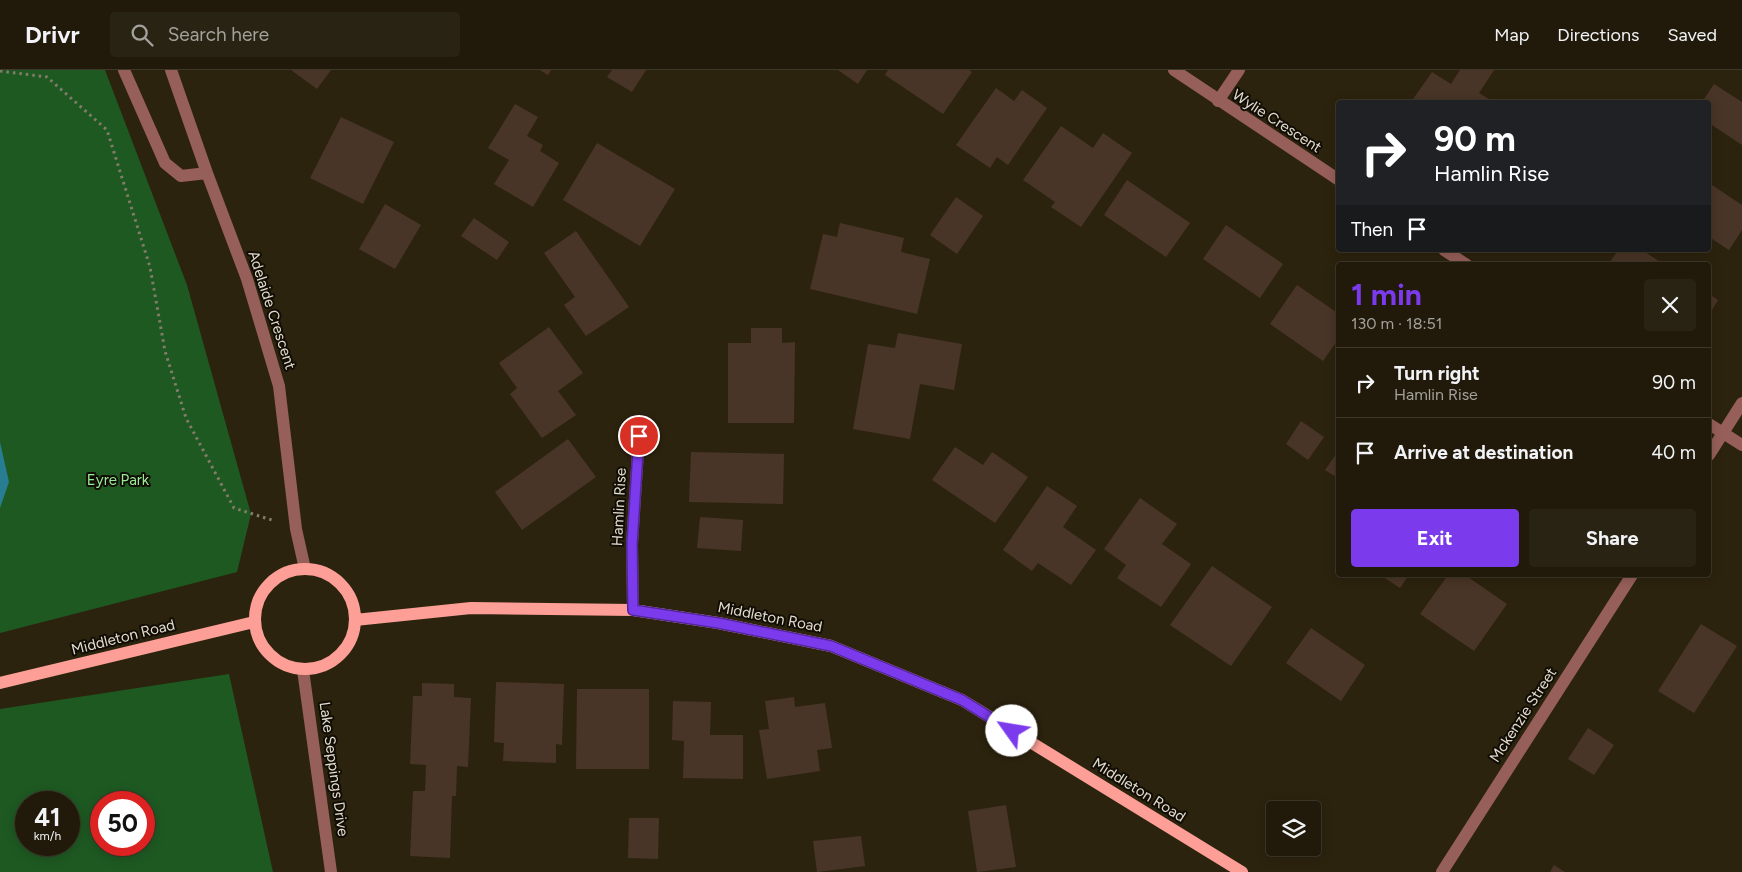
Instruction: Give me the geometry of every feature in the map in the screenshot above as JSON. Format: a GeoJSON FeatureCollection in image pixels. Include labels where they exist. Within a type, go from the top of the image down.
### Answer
{"type":"FeatureCollection","features":[{"type":"Feature","properties":{"kind":"main road"},"geometry":{"type":"LineString","coordinates":[[305,569],[324,573],[340,584],[352,600],[355,620],[351,639],[340,655],[323,666],[304,670],[285,666],[269,655],[259,640],[254,622],[257,602],[268,585],[285,573],[305,569]]}},
{"type":"Feature","properties":{"kind":"main road","name":"Middleton Road"},"geometry":{"type":"LineString","coordinates":[[355,620],[471,608],[633,610],[718,623],[831,646],[962,700],[1242,872]]}},
{"type":"Feature","properties":{"kind":"main road","name":"Middleton Road"},"geometry":{"type":"LineString","coordinates":[[0,684],[254,622]]}},
{"type":"Feature","properties":{"kind":"street"},"geometry":{"type":"LineString","coordinates":[[124,70],[165,163],[181,176],[207,174]]}},
{"type":"Feature","properties":{"kind":"street","name":"Adelaide Crescent"},"geometry":{"type":"LineString","coordinates":[[171,70],[207,174],[247,279],[279,386],[296,529],[305,569]]}},
{"type":"Feature","properties":{"kind":"street","name":"Wylie Crescent"},"geometry":{"type":"LineString","coordinates":[[1174,70],[1336,178]]}},
{"type":"Feature","properties":{"kind":"street"},"geometry":{"type":"LineString","coordinates":[[1218,101],[1239,70]]}},
{"type":"Feature","properties":{"kind":"street"},"geometry":{"type":"LineString","coordinates":[[1447,252],[1462,262]]}},
{"type":"Feature","properties":{"kind":"street"},"geometry":{"type":"LineString","coordinates":[[1711,452],[1742,404]]}},
{"type":"Feature","properties":{"kind":"street"},"geometry":{"type":"LineString","coordinates":[[1711,425],[1742,445]]}},
{"type":"Feature","properties":{"kind":"street","name":"Hamlin Rise"},"geometry":{"type":"LineString","coordinates":[[633,610],[632,544],[639,436]]}},
{"type":"Feature","properties":{"kind":"street","name":"Mckenzie Street"},"geometry":{"type":"LineString","coordinates":[[1442,872],[1631,577]]}},
{"type":"Feature","properties":{"kind":"street","name":"Lake Seppings Drive"},"geometry":{"type":"LineString","coordinates":[[304,670],[332,872]]}},
{"type":"Feature","properties":{"kind":"path"},"geometry":{"type":"LineString","coordinates":[[0,72],[48,76],[107,130],[150,267],[165,351],[186,418],[234,508],[296,529]]}},
{"type":"Feature","properties":{"kind":"green space","name":"Eyre Park"},"geometry":{"type":"Polygon","coordinates":[[[0,70],[105,70],[187,285],[251,514],[237,572],[0,633],[0,70]]]}},
{"type":"Feature","properties":{"kind":"green space"},"geometry":{"type":"Polygon","coordinates":[[[229,674],[273,872],[0,872],[0,709],[229,674]]]}},
{"type":"Feature","properties":{"kind":"water"},"geometry":{"type":"Polygon","coordinates":[[[0,442],[9,482],[0,508],[0,442]]]}},
{"type":"Feature","properties":{"kind":"building"},"geometry":{"type":"Polygon","coordinates":[[[291,70],[331,70],[317,89],[291,70]]]}},
{"type":"Feature","properties":{"kind":"building"},"geometry":{"type":"Polygon","coordinates":[[[540,70],[551,70],[548,75],[540,70]]]}},
{"type":"Feature","properties":{"kind":"building"},"geometry":{"type":"Polygon","coordinates":[[[612,70],[646,70],[632,92],[607,77],[612,70]]]}},
{"type":"Feature","properties":{"kind":"building"},"geometry":{"type":"Polygon","coordinates":[[[838,70],[867,70],[858,84],[838,70]]]}},
{"type":"Feature","properties":{"kind":"building"},"geometry":{"type":"Polygon","coordinates":[[[888,70],[969,70],[972,72],[943,114],[885,75],[888,70]]]}},
{"type":"Feature","properties":{"kind":"building"},"geometry":{"type":"Polygon","coordinates":[[[1460,70],[1494,70],[1479,93],[1491,100],[1412,100],[1432,72],[1451,84],[1460,70]]]}},
{"type":"Feature","properties":{"kind":"building"},"geometry":{"type":"Polygon","coordinates":[[[1714,84],[1742,102],[1742,145],[1711,124],[1711,100],[1703,100],[1714,84]]]}},
{"type":"Feature","properties":{"kind":"building"},"geometry":{"type":"Polygon","coordinates":[[[996,88],[1014,101],[1022,90],[1047,108],[1008,165],[997,157],[990,168],[956,145],[996,88]]]}},
{"type":"Feature","properties":{"kind":"building"},"geometry":{"type":"Polygon","coordinates":[[[515,104],[538,117],[527,136],[543,145],[540,151],[559,163],[533,207],[494,184],[509,160],[488,148],[515,104]]]}},
{"type":"Feature","properties":{"kind":"building"},"geometry":{"type":"Polygon","coordinates":[[[341,117],[394,142],[363,204],[310,178],[341,117]]]}},
{"type":"Feature","properties":{"kind":"building"},"geometry":{"type":"Polygon","coordinates":[[[1061,126],[1093,148],[1103,133],[1132,153],[1081,227],[1051,207],[1055,202],[1023,180],[1061,126]]]}},
{"type":"Feature","properties":{"kind":"building"},"geometry":{"type":"Polygon","coordinates":[[[597,143],[675,189],[640,246],[563,200],[597,143]]]}},
{"type":"Feature","properties":{"kind":"building"},"geometry":{"type":"Polygon","coordinates":[[[1127,180],[1190,223],[1166,257],[1104,215],[1127,180]]]}},
{"type":"Feature","properties":{"kind":"building"},"geometry":{"type":"Polygon","coordinates":[[[1711,184],[1742,205],[1742,230],[1729,250],[1711,238],[1711,184]]]}},
{"type":"Feature","properties":{"kind":"building"},"geometry":{"type":"Polygon","coordinates":[[[956,197],[983,216],[957,254],[930,235],[956,197]]]}},
{"type":"Feature","properties":{"kind":"building"},"geometry":{"type":"Polygon","coordinates":[[[385,204],[421,225],[395,269],[359,249],[385,204]]]}},
{"type":"Feature","properties":{"kind":"building"},"geometry":{"type":"Polygon","coordinates":[[[474,218],[509,242],[497,260],[461,236],[474,218]]]}},
{"type":"Feature","properties":{"kind":"building"},"geometry":{"type":"Polygon","coordinates":[[[840,223],[904,238],[901,252],[930,259],[917,314],[810,289],[823,234],[837,237],[840,223]]]}},
{"type":"Feature","properties":{"kind":"building"},"geometry":{"type":"Polygon","coordinates":[[[1226,225],[1283,264],[1260,298],[1203,259],[1226,225]]]}},
{"type":"Feature","properties":{"kind":"building"},"geometry":{"type":"Polygon","coordinates":[[[576,231],[629,307],[586,336],[564,305],[575,297],[544,253],[576,231]]]}},
{"type":"Feature","properties":{"kind":"building"},"geometry":{"type":"Polygon","coordinates":[[[1617,252],[1645,252],[1660,262],[1610,262],[1617,252]]]}},
{"type":"Feature","properties":{"kind":"building"},"geometry":{"type":"Polygon","coordinates":[[[1297,285],[1336,312],[1336,342],[1323,361],[1270,324],[1297,285]]]}},
{"type":"Feature","properties":{"kind":"building"},"geometry":{"type":"Polygon","coordinates":[[[1711,295],[1718,300],[1711,312],[1711,295]]]}},
{"type":"Feature","properties":{"kind":"building"},"geometry":{"type":"Polygon","coordinates":[[[549,327],[583,373],[558,391],[576,415],[542,438],[510,394],[517,388],[499,363],[549,327]]]}},
{"type":"Feature","properties":{"kind":"building"},"geometry":{"type":"Polygon","coordinates":[[[751,328],[782,328],[782,343],[795,342],[794,423],[728,423],[728,343],[751,343],[751,328]]]}},
{"type":"Feature","properties":{"kind":"building"},"geometry":{"type":"Polygon","coordinates":[[[898,333],[962,344],[954,390],[920,384],[910,439],[853,429],[868,344],[895,348],[898,333]]]}},
{"type":"Feature","properties":{"kind":"building"},"geometry":{"type":"Polygon","coordinates":[[[1301,421],[1324,437],[1308,460],[1286,444],[1301,421]]]}},
{"type":"Feature","properties":{"kind":"building"},"geometry":{"type":"Polygon","coordinates":[[[568,439],[596,477],[522,530],[495,492],[568,439]]]}},
{"type":"Feature","properties":{"kind":"building"},"geometry":{"type":"Polygon","coordinates":[[[955,447],[983,465],[992,452],[1028,477],[995,523],[932,480],[955,447]]]}},
{"type":"Feature","properties":{"kind":"building"},"geometry":{"type":"Polygon","coordinates":[[[691,452],[784,454],[783,504],[689,502],[691,452]]]}},
{"type":"Feature","properties":{"kind":"building"},"geometry":{"type":"Polygon","coordinates":[[[1336,454],[1336,477],[1325,470],[1336,454]]]}},
{"type":"Feature","properties":{"kind":"building"},"geometry":{"type":"Polygon","coordinates":[[[1047,486],[1077,506],[1063,527],[1096,550],[1071,585],[1038,563],[1032,571],[1003,550],[1047,486]]]}},
{"type":"Feature","properties":{"kind":"building"},"geometry":{"type":"Polygon","coordinates":[[[1140,498],[1177,524],[1162,544],[1191,564],[1161,607],[1117,578],[1126,565],[1104,549],[1140,498]]]}},
{"type":"Feature","properties":{"kind":"building"},"geometry":{"type":"Polygon","coordinates":[[[700,517],[743,520],[741,551],[697,548],[700,517]]]}},
{"type":"Feature","properties":{"kind":"building"},"geometry":{"type":"Polygon","coordinates":[[[1212,566],[1272,607],[1231,666],[1170,625],[1212,566]]]}},
{"type":"Feature","properties":{"kind":"building"},"geometry":{"type":"Polygon","coordinates":[[[1383,577],[1408,577],[1400,588],[1383,577]]]}},
{"type":"Feature","properties":{"kind":"building"},"geometry":{"type":"Polygon","coordinates":[[[1447,577],[1468,577],[1507,604],[1474,651],[1420,614],[1447,577]]]}},
{"type":"Feature","properties":{"kind":"building"},"geometry":{"type":"Polygon","coordinates":[[[1701,624],[1737,646],[1694,713],[1658,691],[1701,624]]]}},
{"type":"Feature","properties":{"kind":"building"},"geometry":{"type":"Polygon","coordinates":[[[1311,628],[1365,665],[1341,701],[1286,663],[1311,628]]]}},
{"type":"Feature","properties":{"kind":"building"},"geometry":{"type":"Polygon","coordinates":[[[496,682],[564,684],[562,745],[556,744],[556,763],[503,761],[504,743],[494,742],[496,682]]]}},
{"type":"Feature","properties":{"kind":"building"},"geometry":{"type":"Polygon","coordinates":[[[422,683],[454,684],[454,697],[471,698],[468,767],[457,766],[456,796],[452,796],[450,858],[410,856],[413,791],[425,791],[426,765],[410,764],[413,696],[422,696],[422,683]]]}},
{"type":"Feature","properties":{"kind":"building"},"geometry":{"type":"Polygon","coordinates":[[[577,689],[649,689],[649,769],[576,769],[577,689]]]}},
{"type":"Feature","properties":{"kind":"building"},"geometry":{"type":"Polygon","coordinates":[[[794,697],[795,707],[825,703],[832,748],[817,750],[820,771],[767,779],[759,730],[769,729],[765,701],[794,697]]]}},
{"type":"Feature","properties":{"kind":"building"},"geometry":{"type":"Polygon","coordinates":[[[673,701],[711,702],[710,735],[743,735],[743,779],[683,778],[684,741],[672,740],[673,701]]]}},
{"type":"Feature","properties":{"kind":"building"},"geometry":{"type":"Polygon","coordinates":[[[1588,728],[1614,745],[1594,775],[1568,759],[1588,728]]]}},
{"type":"Feature","properties":{"kind":"building"},"geometry":{"type":"Polygon","coordinates":[[[1006,805],[1016,867],[977,872],[968,811],[1006,805]]]}},
{"type":"Feature","properties":{"kind":"building"},"geometry":{"type":"Polygon","coordinates":[[[629,818],[659,818],[658,859],[628,858],[629,818]]]}},
{"type":"Feature","properties":{"kind":"building"},"geometry":{"type":"Polygon","coordinates":[[[861,836],[865,866],[817,872],[813,841],[861,836]]]}},
{"type":"Feature","properties":{"kind":"building"},"geometry":{"type":"Polygon","coordinates":[[[1554,865],[1565,872],[1550,872],[1554,865]]]}},
{"type":"Feature","properties":{"kind":"route"},"geometry":{"type":"LineString","coordinates":[[639,436],[632,544],[633,610],[718,623],[831,646],[962,700],[1012,731]]}}]}
